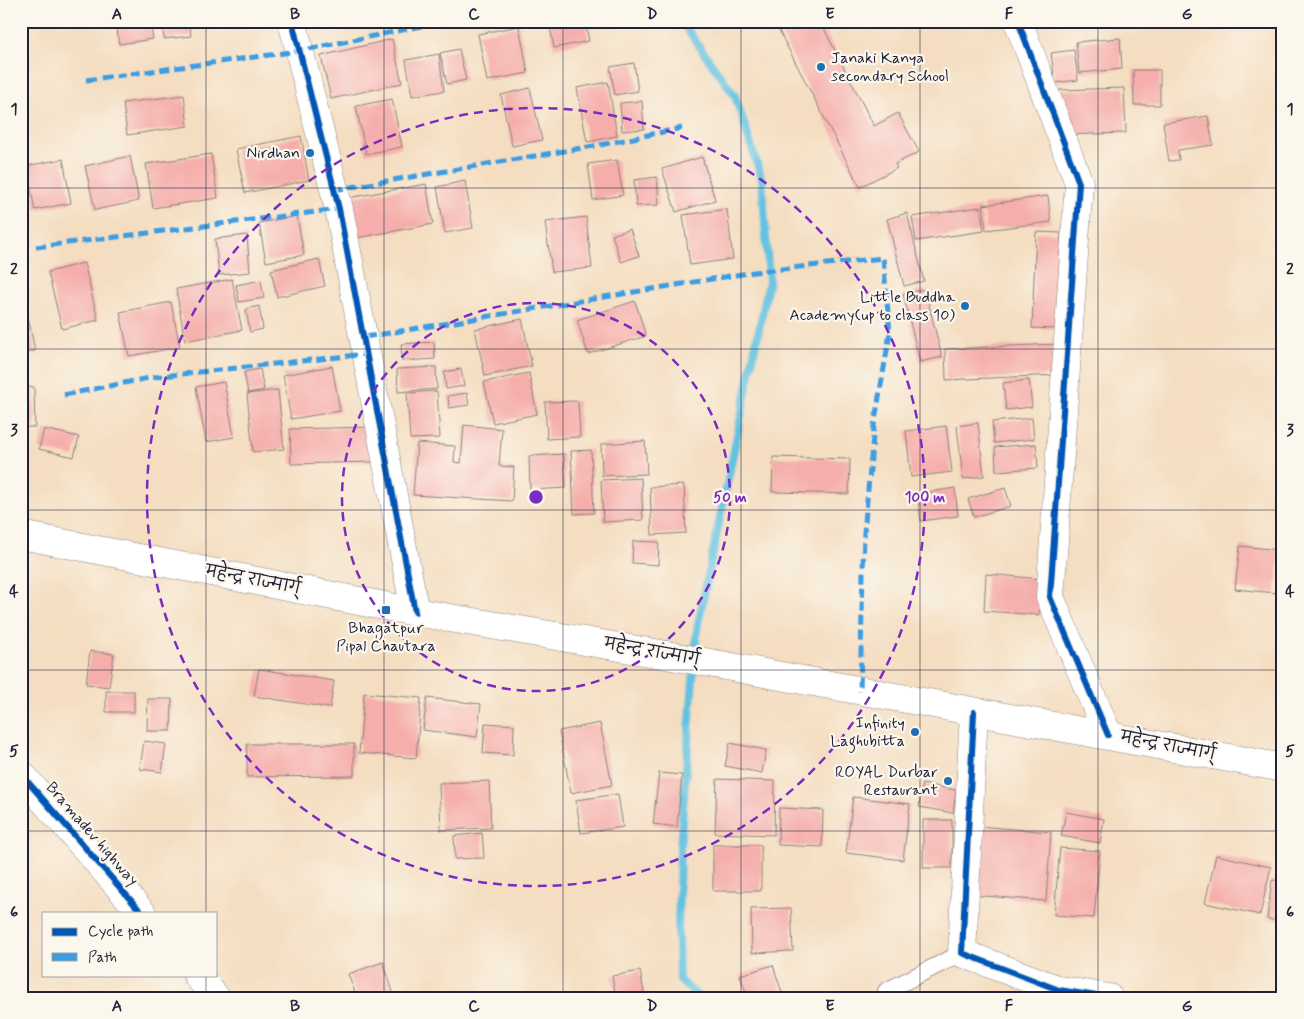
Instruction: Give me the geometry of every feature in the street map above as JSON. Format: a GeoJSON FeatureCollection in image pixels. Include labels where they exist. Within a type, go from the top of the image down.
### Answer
{"type":"FeatureCollection","features":[{"type":"Feature","properties":{"kind":"main road"},"geometry":{"type":"LineString","coordinates":[[292,21],[339,209],[415,612]]}},
{"type":"Feature","properties":{"kind":"main road"},"geometry":{"type":"LineString","coordinates":[[1018,21],[1079,183],[1050,597],[1108,735]]}},
{"type":"Feature","properties":{"kind":"main road","name":"महेन्द्र राज्मार्ग्"},"geometry":{"type":"LineString","coordinates":[[21,535],[415,612],[730,666],[1283,768]]}},
{"type":"Feature","properties":{"kind":"main road"},"geometry":{"type":"LineString","coordinates":[[974,712],[962,953],[1059,994],[1109,998]]}},
{"type":"Feature","properties":{"kind":"main road","name":"Bramadev highway"},"geometry":{"type":"LineString","coordinates":[[21,774],[141,912]]}},
{"type":"Feature","properties":{"kind":"main road"},"geometry":{"type":"LineString","coordinates":[[197,976],[216,998]]}},
{"type":"Feature","properties":{"kind":"lane"},"geometry":{"type":"LineString","coordinates":[[886,991],[962,953]]}},
{"type":"Feature","properties":{"kind":"building"},"geometry":{"type":"Polygon","coordinates":[[[116,21],[150,21],[153,39],[119,44],[116,21]]]}},
{"type":"Feature","properties":{"kind":"building"},"geometry":{"type":"Polygon","coordinates":[[[162,21],[189,21],[191,36],[164,39],[162,21]]]}},
{"type":"Feature","properties":{"kind":"building"},"geometry":{"type":"Polygon","coordinates":[[[585,21],[589,41],[554,48],[549,22],[585,21]]]}},
{"type":"Feature","properties":{"kind":"building","name":"Janaki Kanya secondary School"},"geometry":{"type":"Polygon","coordinates":[[[774,21],[820,21],[874,126],[898,113],[919,152],[895,164],[897,168],[860,187],[774,21]]]}},
{"type":"Feature","properties":{"kind":"building"},"geometry":{"type":"Polygon","coordinates":[[[877,21],[905,21],[905,22],[877,26],[877,21]]]}},
{"type":"Feature","properties":{"kind":"building"},"geometry":{"type":"Polygon","coordinates":[[[519,26],[528,73],[487,81],[478,34],[519,26]]]}},
{"type":"Feature","properties":{"kind":"building"},"geometry":{"type":"Polygon","coordinates":[[[1120,38],[1122,69],[1079,73],[1076,42],[1120,38]]]}},
{"type":"Feature","properties":{"kind":"building"},"geometry":{"type":"Polygon","coordinates":[[[392,39],[402,83],[331,99],[321,56],[392,39]]]}},
{"type":"Feature","properties":{"kind":"building"},"geometry":{"type":"Polygon","coordinates":[[[459,49],[466,80],[447,84],[440,53],[459,49]]]}},
{"type":"Feature","properties":{"kind":"building"},"geometry":{"type":"Polygon","coordinates":[[[1074,50],[1078,80],[1055,83],[1051,53],[1074,50]]]}},
{"type":"Feature","properties":{"kind":"building"},"geometry":{"type":"Polygon","coordinates":[[[439,54],[444,91],[412,96],[406,60],[439,54]]]}},
{"type":"Feature","properties":{"kind":"building"},"geometry":{"type":"Polygon","coordinates":[[[634,63],[638,91],[615,95],[610,67],[634,63]]]}},
{"type":"Feature","properties":{"kind":"building"},"geometry":{"type":"Polygon","coordinates":[[[1133,70],[1160,70],[1160,105],[1134,105],[1133,70]]]}},
{"type":"Feature","properties":{"kind":"building"},"geometry":{"type":"Polygon","coordinates":[[[608,82],[617,136],[587,142],[577,88],[608,82]]]}},
{"type":"Feature","properties":{"kind":"building"},"geometry":{"type":"Polygon","coordinates":[[[530,88],[542,140],[512,146],[501,95],[530,88]]]}},
{"type":"Feature","properties":{"kind":"building"},"geometry":{"type":"Polygon","coordinates":[[[1124,88],[1126,133],[1060,135],[1059,90],[1124,88]]]}},
{"type":"Feature","properties":{"kind":"building"},"geometry":{"type":"Polygon","coordinates":[[[184,95],[188,126],[127,135],[123,103],[184,95]]]}},
{"type":"Feature","properties":{"kind":"building"},"geometry":{"type":"Polygon","coordinates":[[[392,99],[402,147],[366,154],[356,106],[392,99]]]}},
{"type":"Feature","properties":{"kind":"building"},"geometry":{"type":"Polygon","coordinates":[[[642,101],[644,129],[622,131],[620,103],[642,101]]]}},
{"type":"Feature","properties":{"kind":"building"},"geometry":{"type":"Polygon","coordinates":[[[1208,116],[1213,145],[1178,150],[1179,160],[1169,161],[1163,123],[1208,116]]]}},
{"type":"Feature","properties":{"kind":"building"},"geometry":{"type":"Polygon","coordinates":[[[301,136],[309,180],[245,193],[236,149],[301,136]]]}},
{"type":"Feature","properties":{"kind":"building"},"geometry":{"type":"Polygon","coordinates":[[[211,154],[218,198],[153,208],[146,164],[211,154]]]}},
{"type":"Feature","properties":{"kind":"building"},"geometry":{"type":"Polygon","coordinates":[[[130,156],[139,201],[95,210],[85,166],[130,156]]]}},
{"type":"Feature","properties":{"kind":"building"},"geometry":{"type":"Polygon","coordinates":[[[702,157],[715,200],[676,212],[662,169],[702,157]]]}},
{"type":"Feature","properties":{"kind":"building"},"geometry":{"type":"Polygon","coordinates":[[[63,159],[71,203],[35,210],[26,166],[63,159]]]}},
{"type":"Feature","properties":{"kind":"building"},"geometry":{"type":"Polygon","coordinates":[[[617,160],[623,195],[593,200],[588,164],[617,160]]]}},
{"type":"Feature","properties":{"kind":"building"},"geometry":{"type":"Polygon","coordinates":[[[657,177],[659,205],[636,206],[634,180],[657,177]]]}},
{"type":"Feature","properties":{"kind":"building"},"geometry":{"type":"Polygon","coordinates":[[[465,181],[473,228],[445,233],[437,187],[465,181]]]}},
{"type":"Feature","properties":{"kind":"building"},"geometry":{"type":"Polygon","coordinates":[[[426,184],[433,224],[356,238],[348,198],[426,184]]]}},
{"type":"Feature","properties":{"kind":"building"},"geometry":{"type":"Polygon","coordinates":[[[1048,196],[1051,222],[986,230],[983,205],[1048,196]]]}},
{"type":"Feature","properties":{"kind":"building"},"geometry":{"type":"Polygon","coordinates":[[[980,207],[984,231],[916,241],[912,217],[980,207]]]}},
{"type":"Feature","properties":{"kind":"building"},"geometry":{"type":"Polygon","coordinates":[[[727,209],[733,259],[690,265],[683,215],[727,209]]]}},
{"type":"Feature","properties":{"kind":"building"},"geometry":{"type":"Polygon","coordinates":[[[907,213],[924,281],[904,286],[887,219],[907,213]]]}},
{"type":"Feature","properties":{"kind":"building"},"geometry":{"type":"Polygon","coordinates":[[[297,216],[304,255],[266,262],[259,223],[297,216]]]}},
{"type":"Feature","properties":{"kind":"building"},"geometry":{"type":"Polygon","coordinates":[[[586,217],[592,268],[552,272],[545,222],[586,217]]]}},
{"type":"Feature","properties":{"kind":"building"},"geometry":{"type":"Polygon","coordinates":[[[630,229],[639,256],[621,262],[612,235],[630,229]]]}},
{"type":"Feature","properties":{"kind":"building"},"geometry":{"type":"Polygon","coordinates":[[[1036,232],[1061,233],[1057,329],[1032,328],[1036,232]]]}},
{"type":"Feature","properties":{"kind":"building"},"geometry":{"type":"Polygon","coordinates":[[[247,235],[250,272],[219,275],[215,239],[247,235]]]}},
{"type":"Feature","properties":{"kind":"building"},"geometry":{"type":"Polygon","coordinates":[[[319,259],[325,286],[277,297],[271,270],[319,259]]]}},
{"type":"Feature","properties":{"kind":"building"},"geometry":{"type":"Polygon","coordinates":[[[84,263],[98,320],[62,329],[48,272],[84,263]]]}},
{"type":"Feature","properties":{"kind":"building"},"geometry":{"type":"Polygon","coordinates":[[[232,279],[242,330],[185,341],[176,289],[232,279]]]}},
{"type":"Feature","properties":{"kind":"building"},"geometry":{"type":"Polygon","coordinates":[[[261,280],[264,298],[239,302],[236,285],[261,280]]]}},
{"type":"Feature","properties":{"kind":"building"},"geometry":{"type":"Polygon","coordinates":[[[925,289],[942,357],[920,362],[903,294],[925,289]]]}},
{"type":"Feature","properties":{"kind":"building"},"geometry":{"type":"Polygon","coordinates":[[[635,301],[646,336],[588,354],[577,320],[635,301]]]}},
{"type":"Feature","properties":{"kind":"building"},"geometry":{"type":"Polygon","coordinates":[[[171,302],[180,347],[129,356],[120,312],[171,302]]]}},
{"type":"Feature","properties":{"kind":"building"},"geometry":{"type":"Polygon","coordinates":[[[259,306],[263,329],[250,332],[246,309],[259,306]]]}},
{"type":"Feature","properties":{"kind":"building"},"geometry":{"type":"Polygon","coordinates":[[[27,312],[35,351],[21,354],[21,313],[27,312]]]}},
{"type":"Feature","properties":{"kind":"building"},"geometry":{"type":"Polygon","coordinates":[[[522,319],[532,366],[485,376],[475,329],[522,319]]]}},
{"type":"Feature","properties":{"kind":"building"},"geometry":{"type":"Polygon","coordinates":[[[434,342],[435,359],[402,361],[401,344],[434,342]]]}},
{"type":"Feature","properties":{"kind":"building"},"geometry":{"type":"Polygon","coordinates":[[[1057,344],[1058,375],[946,380],[945,349],[1057,344]]]}},
{"type":"Feature","properties":{"kind":"building"},"geometry":{"type":"Polygon","coordinates":[[[332,366],[340,411],[291,419],[283,375],[332,366]]]}},
{"type":"Feature","properties":{"kind":"building"},"geometry":{"type":"Polygon","coordinates":[[[436,367],[437,389],[398,392],[397,369],[436,367]]]}},
{"type":"Feature","properties":{"kind":"building"},"geometry":{"type":"Polygon","coordinates":[[[260,369],[264,390],[248,393],[244,372],[260,369]]]}},
{"type":"Feature","properties":{"kind":"building"},"geometry":{"type":"Polygon","coordinates":[[[461,369],[464,386],[446,389],[444,372],[461,369]]]}},
{"type":"Feature","properties":{"kind":"building"},"geometry":{"type":"Polygon","coordinates":[[[529,373],[537,414],[493,423],[484,382],[529,373]]]}},
{"type":"Feature","properties":{"kind":"building"},"geometry":{"type":"Polygon","coordinates":[[[1029,380],[1032,407],[1006,410],[1003,383],[1029,380]]]}},
{"type":"Feature","properties":{"kind":"building"},"geometry":{"type":"Polygon","coordinates":[[[224,382],[234,437],[206,442],[196,387],[224,382]]]}},
{"type":"Feature","properties":{"kind":"building"},"geometry":{"type":"Polygon","coordinates":[[[21,387],[34,387],[35,427],[21,427],[21,387]]]}},
{"type":"Feature","properties":{"kind":"building"},"geometry":{"type":"Polygon","coordinates":[[[278,390],[284,449],[253,452],[247,394],[278,390]]]}},
{"type":"Feature","properties":{"kind":"building"},"geometry":{"type":"Polygon","coordinates":[[[437,391],[440,438],[410,439],[407,393],[437,391]]]}},
{"type":"Feature","properties":{"kind":"building"},"geometry":{"type":"Polygon","coordinates":[[[467,393],[469,405],[449,408],[448,396],[467,393]]]}},
{"type":"Feature","properties":{"kind":"building"},"geometry":{"type":"Polygon","coordinates":[[[578,401],[580,437],[547,439],[545,402],[578,401]]]}},
{"type":"Feature","properties":{"kind":"building"},"geometry":{"type":"Polygon","coordinates":[[[1032,418],[1034,439],[994,443],[992,422],[1032,418]]]}},
{"type":"Feature","properties":{"kind":"building"},"geometry":{"type":"Polygon","coordinates":[[[978,423],[984,476],[963,479],[957,426],[978,423]]]}},
{"type":"Feature","properties":{"kind":"building"},"geometry":{"type":"Polygon","coordinates":[[[464,425],[502,429],[499,466],[514,467],[512,501],[413,495],[417,443],[455,446],[454,462],[461,463],[464,425]]]}},
{"type":"Feature","properties":{"kind":"building"},"geometry":{"type":"Polygon","coordinates":[[[946,426],[952,472],[911,477],[906,431],[946,426]]]}},
{"type":"Feature","properties":{"kind":"building"},"geometry":{"type":"Polygon","coordinates":[[[372,427],[373,462],[291,464],[290,429],[372,427]]]}},
{"type":"Feature","properties":{"kind":"building"},"geometry":{"type":"Polygon","coordinates":[[[44,429],[79,437],[74,457],[39,449],[44,429]]]}},
{"type":"Feature","properties":{"kind":"building"},"geometry":{"type":"Polygon","coordinates":[[[645,441],[647,474],[602,476],[601,444],[645,441]]]}},
{"type":"Feature","properties":{"kind":"building"},"geometry":{"type":"Polygon","coordinates":[[[1036,444],[1038,468],[996,471],[995,447],[1036,444]]]}},
{"type":"Feature","properties":{"kind":"building"},"geometry":{"type":"Polygon","coordinates":[[[591,450],[594,513],[574,514],[571,451],[591,450]]]}},
{"type":"Feature","properties":{"kind":"building"},"geometry":{"type":"Polygon","coordinates":[[[564,454],[566,488],[530,490],[529,456],[564,454]]]}},
{"type":"Feature","properties":{"kind":"building"},"geometry":{"type":"Polygon","coordinates":[[[773,457],[850,459],[849,494],[772,492],[773,457]]]}},
{"type":"Feature","properties":{"kind":"building"},"geometry":{"type":"Polygon","coordinates":[[[641,478],[643,520],[603,522],[601,480],[641,478]]]}},
{"type":"Feature","properties":{"kind":"building"},"geometry":{"type":"Polygon","coordinates":[[[684,485],[686,533],[652,535],[650,487],[684,485]]]}},
{"type":"Feature","properties":{"kind":"building"},"geometry":{"type":"Polygon","coordinates":[[[955,488],[958,516],[921,521],[917,494],[955,488]]]}},
{"type":"Feature","properties":{"kind":"building"},"geometry":{"type":"Polygon","coordinates":[[[1005,488],[1011,506],[974,517],[968,499],[1005,488]]]}},
{"type":"Feature","properties":{"kind":"building"},"geometry":{"type":"Polygon","coordinates":[[[633,541],[659,542],[658,565],[632,563],[633,541]]]}},
{"type":"Feature","properties":{"kind":"building"},"geometry":{"type":"Polygon","coordinates":[[[1240,546],[1280,550],[1276,593],[1235,589],[1240,546]]]}},
{"type":"Feature","properties":{"kind":"building"},"geometry":{"type":"Polygon","coordinates":[[[986,574],[1042,579],[1039,615],[984,611],[986,574]]]}},
{"type":"Feature","properties":{"kind":"building"},"geometry":{"type":"Polygon","coordinates":[[[90,651],[114,654],[109,687],[86,684],[90,651]]]}},
{"type":"Feature","properties":{"kind":"building"},"geometry":{"type":"Polygon","coordinates":[[[259,669],[334,681],[330,708],[254,696],[259,669]]]}},
{"type":"Feature","properties":{"kind":"building"},"geometry":{"type":"Polygon","coordinates":[[[106,691],[134,691],[134,712],[106,712],[106,691]]]}},
{"type":"Feature","properties":{"kind":"building"},"geometry":{"type":"Polygon","coordinates":[[[364,693],[421,698],[416,758],[359,753],[364,693]]]}},
{"type":"Feature","properties":{"kind":"building"},"geometry":{"type":"Polygon","coordinates":[[[427,698],[481,704],[477,737],[423,730],[427,698]]]}},
{"type":"Feature","properties":{"kind":"building"},"geometry":{"type":"Polygon","coordinates":[[[148,699],[172,699],[171,731],[147,731],[148,699]]]}},
{"type":"Feature","properties":{"kind":"building"},"geometry":{"type":"Polygon","coordinates":[[[485,723],[514,725],[513,755],[483,753],[485,723]]]}},
{"type":"Feature","properties":{"kind":"building"},"geometry":{"type":"Polygon","coordinates":[[[600,723],[612,785],[571,793],[559,731],[600,723]]]}},
{"type":"Feature","properties":{"kind":"building"},"geometry":{"type":"Polygon","coordinates":[[[144,741],[166,744],[162,772],[140,769],[144,741]]]}},
{"type":"Feature","properties":{"kind":"building"},"geometry":{"type":"Polygon","coordinates":[[[730,743],[766,750],[762,773],[725,766],[730,743]]]}},
{"type":"Feature","properties":{"kind":"building"},"geometry":{"type":"Polygon","coordinates":[[[247,744],[354,744],[354,776],[247,777],[247,744]]]}},
{"type":"Feature","properties":{"kind":"building"},"geometry":{"type":"Polygon","coordinates":[[[659,773],[682,775],[677,827],[653,824],[659,773]]]}},
{"type":"Feature","properties":{"kind":"building"},"geometry":{"type":"Polygon","coordinates":[[[717,779],[775,781],[774,835],[715,833],[717,779]]]}},
{"type":"Feature","properties":{"kind":"building"},"geometry":{"type":"Polygon","coordinates":[[[489,781],[491,828],[441,830],[439,783],[489,781]]]}},
{"type":"Feature","properties":{"kind":"building"},"geometry":{"type":"Polygon","coordinates":[[[922,784],[956,790],[953,813],[919,807],[922,784]]]}},
{"type":"Feature","properties":{"kind":"building"},"geometry":{"type":"Polygon","coordinates":[[[618,794],[623,827],[581,833],[576,800],[618,794]]]}},
{"type":"Feature","properties":{"kind":"building"},"geometry":{"type":"Polygon","coordinates":[[[853,797],[910,804],[903,860],[846,853],[853,797]]]}},
{"type":"Feature","properties":{"kind":"building"},"geometry":{"type":"Polygon","coordinates":[[[779,808],[823,810],[822,847],[778,845],[779,808]]]}},
{"type":"Feature","properties":{"kind":"building"},"geometry":{"type":"Polygon","coordinates":[[[1066,812],[1104,819],[1100,843],[1061,836],[1066,812]]]}},
{"type":"Feature","properties":{"kind":"building"},"geometry":{"type":"Polygon","coordinates":[[[923,820],[952,820],[952,868],[923,868],[923,820]]]}},
{"type":"Feature","properties":{"kind":"building"},"geometry":{"type":"Polygon","coordinates":[[[978,826],[1051,832],[1046,901],[972,895],[978,826]]]}},
{"type":"Feature","properties":{"kind":"building"},"geometry":{"type":"Polygon","coordinates":[[[482,833],[484,858],[455,859],[454,836],[482,833]]]}},
{"type":"Feature","properties":{"kind":"building"},"geometry":{"type":"Polygon","coordinates":[[[713,845],[761,845],[761,891],[713,891],[713,845]]]}},
{"type":"Feature","properties":{"kind":"building"},"geometry":{"type":"Polygon","coordinates":[[[1060,848],[1100,851],[1094,918],[1054,915],[1060,848]]]}},
{"type":"Feature","properties":{"kind":"building"},"geometry":{"type":"Polygon","coordinates":[[[1216,855],[1271,867],[1260,915],[1205,903],[1216,855]]]}},
{"type":"Feature","properties":{"kind":"building"},"geometry":{"type":"Polygon","coordinates":[[[1272,880],[1283,881],[1280,921],[1267,919],[1272,880]]]}},
{"type":"Feature","properties":{"kind":"building"},"geometry":{"type":"Polygon","coordinates":[[[791,908],[793,951],[752,953],[751,909],[791,908]]]}},
{"type":"Feature","properties":{"kind":"building"},"geometry":{"type":"Polygon","coordinates":[[[383,962],[395,998],[357,998],[348,974],[383,962]]]}},
{"type":"Feature","properties":{"kind":"building"},"geometry":{"type":"Polygon","coordinates":[[[773,965],[783,996],[748,998],[740,975],[773,965]]]}},
{"type":"Feature","properties":{"kind":"building"},"geometry":{"type":"Polygon","coordinates":[[[640,971],[645,998],[616,998],[612,976],[640,971]]]}},
{"type":"Feature","properties":{"kind":"waterway"},"geometry":{"type":"LineString","coordinates":[[681,21],[735,96],[762,179],[769,281],[697,629],[680,847],[678,935],[679,980],[700,998]]}},
{"type":"Feature","properties":{"kind":"marked path"},"geometry":{"type":"LineString","coordinates":[[86,80],[299,51],[447,21]]}},
{"type":"Feature","properties":{"kind":"marked path"},"geometry":{"type":"LineString","coordinates":[[334,190],[600,145],[682,128]]}},
{"type":"Feature","properties":{"kind":"marked path"},"geometry":{"type":"LineString","coordinates":[[36,247],[339,209]]}},
{"type":"Feature","properties":{"kind":"marked path"},"geometry":{"type":"LineString","coordinates":[[365,337],[754,272],[883,258],[890,333],[874,426],[864,532],[860,692]]}},
{"type":"Feature","properties":{"kind":"marked path"},"geometry":{"type":"LineString","coordinates":[[64,395],[154,377],[366,354]]}},
{"type":"Feature","properties":{"kind":"cycle path"},"geometry":{"type":"LineString","coordinates":[[292,21],[339,209],[415,612]]}},
{"type":"Feature","properties":{"kind":"cycle path"},"geometry":{"type":"LineString","coordinates":[[1018,21],[1079,183],[1050,597],[1108,735]]}},
{"type":"Feature","properties":{"kind":"cycle path"},"geometry":{"type":"LineString","coordinates":[[974,712],[962,953],[1059,990],[1109,998]]}},
{"type":"Feature","properties":{"kind":"cycle path"},"geometry":{"type":"LineString","coordinates":[[21,774],[141,912]]}},
{"type":"Feature","properties":{"kind":"place","name":"Janaki Kanya secondary School"},"geometry":{"type":"Point","coordinates":[821,67]}},
{"type":"Feature","properties":{"kind":"place","name":"Nirdhan"},"geometry":{"type":"Point","coordinates":[310,153]}},
{"type":"Feature","properties":{"kind":"place","name":"Little Buddha Academy(up to class 10)"},"geometry":{"type":"Point","coordinates":[965,306]}},
{"type":"Feature","properties":{"kind":"place","name":"Bhagatpur Pipal Chautara"},"geometry":{"type":"Point","coordinates":[386,610]}},
{"type":"Feature","properties":{"kind":"place","name":"Infinity Laghubitta"},"geometry":{"type":"Point","coordinates":[915,732]}},
{"type":"Feature","properties":{"kind":"place","name":"ROYAL Durbar Restaurant"},"geometry":{"type":"Point","coordinates":[948,781]}}]}
